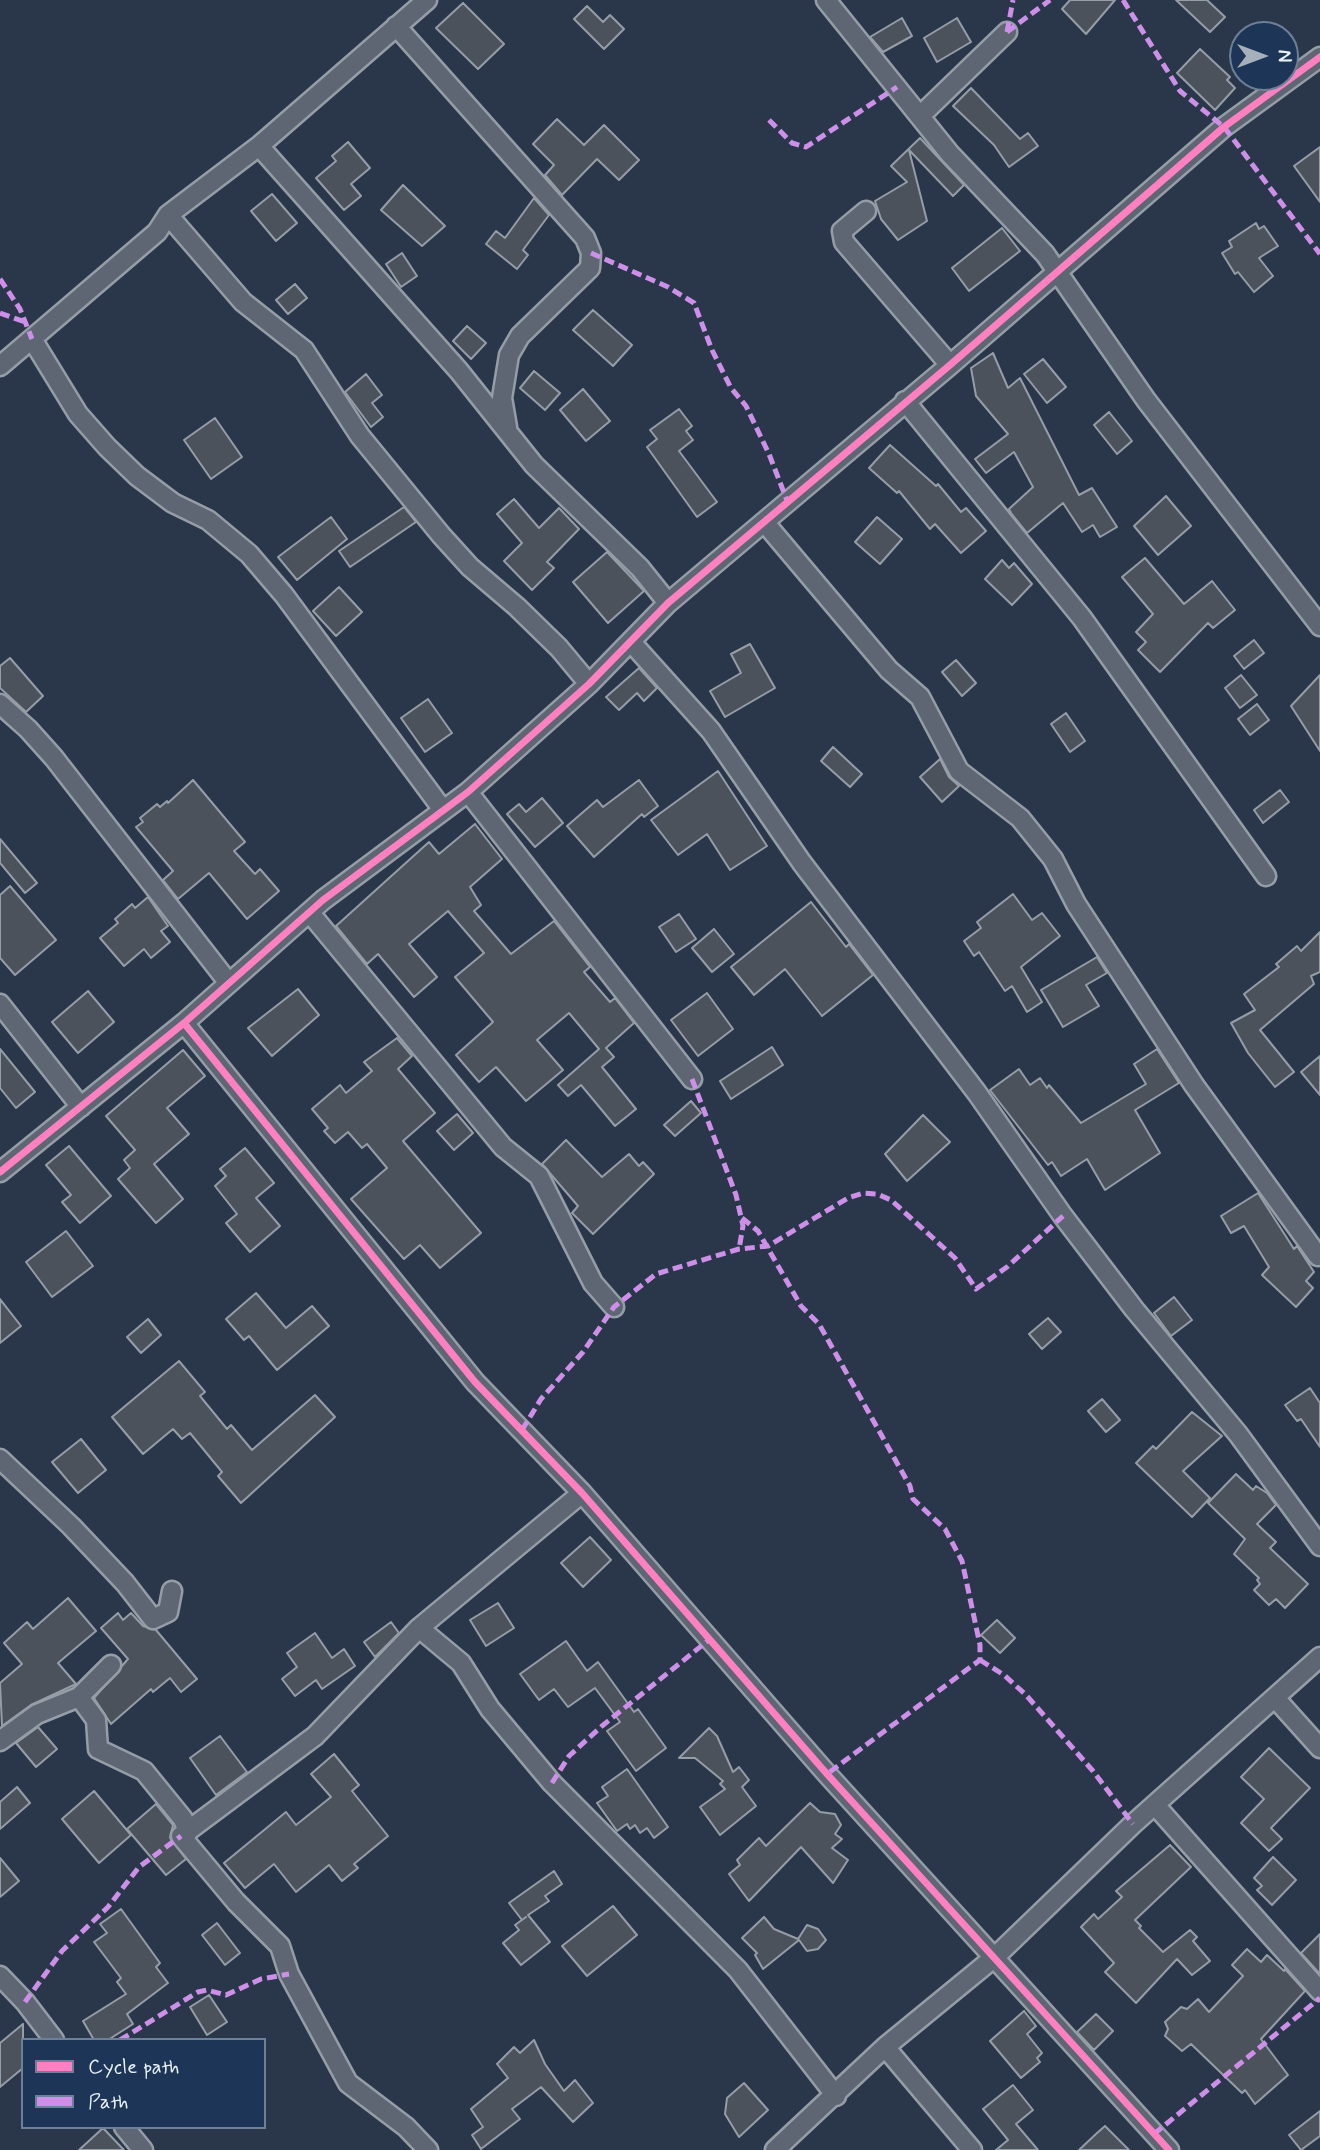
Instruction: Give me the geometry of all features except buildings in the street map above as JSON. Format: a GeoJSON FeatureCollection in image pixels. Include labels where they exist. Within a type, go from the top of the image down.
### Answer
{"type":"FeatureCollection","features":[{"type":"Feature","properties":{"kind":"street"},"geometry":{"type":"LineString","coordinates":[[0,366],[157,232],[168,215],[259,146],[427,0]]}},
{"type":"Feature","properties":{"kind":"street"},"geometry":{"type":"LineString","coordinates":[[826,0],[950,154],[1026,233],[1146,400],[1320,625]]}},
{"type":"Feature","properties":{"kind":"street"},"geometry":{"type":"LineString","coordinates":[[396,26],[585,238],[591,253],[590,268],[520,336],[509,355],[502,398],[507,429]]}},
{"type":"Feature","properties":{"kind":"street"},"geometry":{"type":"LineString","coordinates":[[920,116],[1007,32]]}},
{"type":"Feature","properties":{"kind":"street"},"geometry":{"type":"LineString","coordinates":[[0,1172],[184,1023],[310,913],[468,792],[589,684],[668,603],[950,365],[1224,127],[1320,57]]}},
{"type":"Feature","properties":{"kind":"street"},"geometry":{"type":"LineString","coordinates":[[259,146],[507,429],[534,465],[640,568],[668,603]]}},
{"type":"Feature","properties":{"kind":"street"},"geometry":{"type":"LineString","coordinates":[[866,211],[842,231],[841,237],[855,258],[950,365]]}},
{"type":"Feature","properties":{"kind":"street"},"geometry":{"type":"LineString","coordinates":[[168,215],[243,302],[304,350],[360,436],[441,535],[470,567],[542,632],[589,684]]}},
{"type":"Feature","properties":{"kind":"street"},"geometry":{"type":"LineString","coordinates":[[32,339],[78,414],[107,447],[137,476],[173,503],[208,520],[249,554],[284,595],[443,810]]}},
{"type":"Feature","properties":{"kind":"street"},"geometry":{"type":"LineString","coordinates":[[905,401],[1082,618],[1266,876]]}},
{"type":"Feature","properties":{"kind":"street"},"geometry":{"type":"LineString","coordinates":[[765,523],[890,670],[920,697],[959,771],[1020,818],[1053,859],[1076,904],[1194,1085],[1318,1256]]}},
{"type":"Feature","properties":{"kind":"street"},"geometry":{"type":"LineString","coordinates":[[631,642],[711,731],[802,863],[977,1093],[1063,1216],[1134,1309],[1238,1434],[1320,1546]]}},
{"type":"Feature","properties":{"kind":"street"},"geometry":{"type":"LineString","coordinates":[[0,705],[28,729],[54,758],[228,982]]}},
{"type":"Feature","properties":{"kind":"street"},"geometry":{"type":"LineString","coordinates":[[468,792],[692,1079]]}},
{"type":"Feature","properties":{"kind":"street"},"geometry":{"type":"LineString","coordinates":[[310,913],[503,1147],[539,1176],[593,1283],[614,1307]]}},
{"type":"Feature","properties":{"kind":"street"},"geometry":{"type":"LineString","coordinates":[[0,1004],[80,1107]]}},
{"type":"Feature","properties":{"kind":"street"},"geometry":{"type":"LineString","coordinates":[[184,1023],[475,1382],[582,1493],[827,1774],[996,1956],[1169,2150]]}},
{"type":"Feature","properties":{"kind":"street"},"geometry":{"type":"LineString","coordinates":[[0,1459],[72,1526],[125,1583],[153,1619],[167,1612],[172,1591]]}},
{"type":"Feature","properties":{"kind":"street"},"geometry":{"type":"LineString","coordinates":[[428,2150],[406,2127],[348,2083],[289,1974],[280,1946],[236,1902],[181,1836],[315,1736],[419,1629],[582,1493]]}},
{"type":"Feature","properties":{"kind":"street"},"geometry":{"type":"LineString","coordinates":[[419,1629],[461,1664],[490,1709],[552,1783],[738,1970],[836,2096]]}},
{"type":"Feature","properties":{"kind":"street"},"geometry":{"type":"LineString","coordinates":[[775,2150],[836,2096],[885,2047],[996,1956],[1155,1805],[1320,1657]]}},
{"type":"Feature","properties":{"kind":"street"},"geometry":{"type":"LineString","coordinates":[[0,1741],[37,1714],[79,1697],[111,1665]]}},
{"type":"Feature","properties":{"kind":"street"},"geometry":{"type":"LineString","coordinates":[[79,1697],[96,1720],[98,1749],[144,1771],[183,1819],[188,1832]]}},
{"type":"Feature","properties":{"kind":"street"},"geometry":{"type":"LineString","coordinates":[[1276,1699],[1320,1748]]}},
{"type":"Feature","properties":{"kind":"street"},"geometry":{"type":"LineString","coordinates":[[1155,1805],[1320,1991]]}},
{"type":"Feature","properties":{"kind":"street"},"geometry":{"type":"LineString","coordinates":[[0,1976],[25,2002],[52,2038]]}},
{"type":"Feature","properties":{"kind":"street"},"geometry":{"type":"LineString","coordinates":[[885,2047],[972,2150]]}},
{"type":"Feature","properties":{"kind":"street"},"geometry":{"type":"LineString","coordinates":[[126,2129],[143,2150]]}},
{"type":"Feature","properties":{"kind":"marked path"},"geometry":{"type":"LineString","coordinates":[[1007,32],[1013,0]]}},
{"type":"Feature","properties":{"kind":"marked path"},"geometry":{"type":"LineString","coordinates":[[1007,32],[1050,0]]}},
{"type":"Feature","properties":{"kind":"marked path"},"geometry":{"type":"LineString","coordinates":[[1123,0],[1180,91],[1224,127],[1320,254]]}},
{"type":"Feature","properties":{"kind":"marked path"},"geometry":{"type":"LineString","coordinates":[[769,120],[792,143],[806,147],[897,87]]}},
{"type":"Feature","properties":{"kind":"marked path"},"geometry":{"type":"LineString","coordinates":[[591,253],[668,287],[694,303],[712,350],[731,388],[746,406],[788,503]]}},
{"type":"Feature","properties":{"kind":"marked path"},"geometry":{"type":"LineString","coordinates":[[0,279],[20,309],[32,339]]}},
{"type":"Feature","properties":{"kind":"marked path"},"geometry":{"type":"LineString","coordinates":[[0,313],[25,322]]}},
{"type":"Feature","properties":{"kind":"marked path"},"geometry":{"type":"LineString","coordinates":[[692,1079],[736,1195],[743,1226],[739,1249]]}},
{"type":"Feature","properties":{"kind":"marked path"},"geometry":{"type":"LineString","coordinates":[[522,1430],[541,1399],[583,1352],[614,1307],[656,1274],[739,1249],[768,1246],[848,1198],[863,1193],[877,1194],[891,1200],[955,1258],[976,1289],[1007,1267],[1063,1216]]}},
{"type":"Feature","properties":{"kind":"marked path"},"geometry":{"type":"LineString","coordinates":[[742,1218],[758,1231],[801,1306],[819,1324],[910,1486],[913,1499],[945,1529],[962,1561],[980,1645],[980,1660],[827,1774]]}},
{"type":"Feature","properties":{"kind":"marked path"},"geometry":{"type":"LineString","coordinates":[[552,1783],[569,1756],[710,1639]]}},
{"type":"Feature","properties":{"kind":"marked path"},"geometry":{"type":"LineString","coordinates":[[980,1660],[1004,1675],[1026,1695],[1093,1771],[1133,1824]]}},
{"type":"Feature","properties":{"kind":"marked path"},"geometry":{"type":"LineString","coordinates":[[25,2002],[62,1951],[108,1907],[139,1867],[181,1836]]}},
{"type":"Feature","properties":{"kind":"marked path"},"geometry":{"type":"LineString","coordinates":[[123,2038],[198,1992],[207,1990],[226,1995],[261,1979],[289,1974]]}},
{"type":"Feature","properties":{"kind":"marked path"},"geometry":{"type":"LineString","coordinates":[[1154,2134],[1320,1998]]}},
{"type":"Feature","properties":{"kind":"cycle path"},"geometry":{"type":"LineString","coordinates":[[0,1172],[184,1023],[323,900],[468,792],[589,684],[668,603],[950,365],[1224,127],[1320,57]]}},
{"type":"Feature","properties":{"kind":"cycle path"},"geometry":{"type":"LineString","coordinates":[[184,1023],[475,1382],[582,1493],[827,1774],[1169,2150]]}}]}
